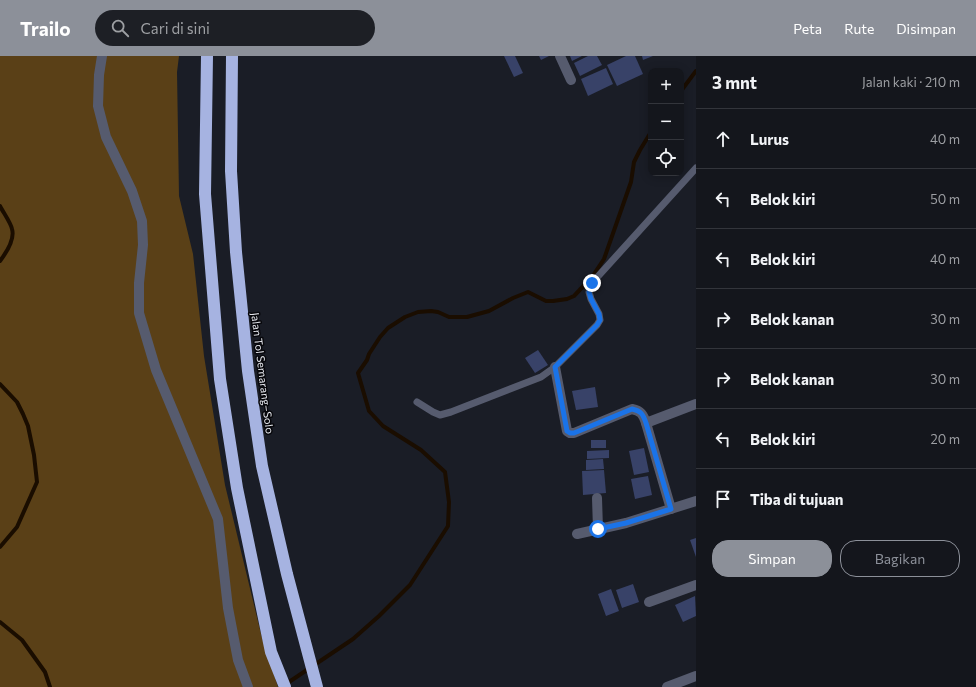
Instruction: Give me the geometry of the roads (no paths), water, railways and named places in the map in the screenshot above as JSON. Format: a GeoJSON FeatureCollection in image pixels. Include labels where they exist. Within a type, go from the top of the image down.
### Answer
{"type":"FeatureCollection","features":[{"type":"Feature","properties":{"kind":"highway"},"geometry":{"type":"LineString","coordinates":[[207,56],[205,194],[220,379],[237,488],[271,652],[285,687]]}},
{"type":"Feature","properties":{"kind":"highway","name":"Jalan Tol Semarang–Solo"},"geometry":{"type":"LineString","coordinates":[[232,56],[231,171],[236,252],[248,371],[262,466],[287,574],[317,687]]}},
{"type":"Feature","properties":{"kind":"street"},"geometry":{"type":"LineString","coordinates":[[102,56],[99,74],[98,106],[106,136],[132,191],[142,221],[143,245],[139,283],[139,314],[156,370],[218,520],[228,608],[238,660],[248,687]]}},
{"type":"Feature","properties":{"kind":"street"},"geometry":{"type":"LineString","coordinates":[[560,56],[571,80]]}},
{"type":"Feature","properties":{"kind":"street"},"geometry":{"type":"LineString","coordinates":[[555,367],[567,431],[570,433],[574,433],[632,409],[638,410],[643,416],[671,509]]}},
{"type":"Feature","properties":{"kind":"street"},"geometry":{"type":"LineString","coordinates":[[646,423],[696,404]]}},
{"type":"Feature","properties":{"kind":"street"},"geometry":{"type":"LineString","coordinates":[[597,498],[598,529]]}},
{"type":"Feature","properties":{"kind":"street"},"geometry":{"type":"LineString","coordinates":[[577,534],[626,523],[696,501]]}},
{"type":"Feature","properties":{"kind":"street"},"geometry":{"type":"LineString","coordinates":[[649,602],[696,585]]}},
{"type":"Feature","properties":{"kind":"street"},"geometry":{"type":"LineString","coordinates":[[667,687],[696,676]]}},
{"type":"Feature","properties":{"kind":"lane"},"geometry":{"type":"LineString","coordinates":[[417,402],[440,415],[541,377],[555,367],[597,325],[600,320],[599,314],[589,292],[592,283],[696,168]]}},
{"type":"Feature","properties":{"kind":"waterway"},"geometry":{"type":"LineString","coordinates":[[684,87],[696,71]]}},
{"type":"Feature","properties":{"kind":"waterway"},"geometry":{"type":"LineString","coordinates":[[286,684],[353,639],[379,616],[410,585],[448,526],[449,502],[445,472],[421,450],[383,426],[369,411],[358,373],[380,337],[388,328],[405,317],[418,312],[431,311],[438,312],[449,317],[467,317],[489,311],[528,292],[546,301],[567,299],[574,296],[592,277],[604,259],[631,182],[634,162],[648,137]]}},
{"type":"Feature","properties":{"kind":"waterway"},"geometry":{"type":"LineString","coordinates":[[0,206],[10,224],[13,233],[9,246],[0,261]]}},
{"type":"Feature","properties":{"kind":"waterway"},"geometry":{"type":"LineString","coordinates":[[0,384],[17,402],[28,426],[34,455],[37,482],[17,527],[0,547]]}},
{"type":"Feature","properties":{"kind":"waterway"},"geometry":{"type":"LineString","coordinates":[[0,622],[22,640],[45,672],[50,687]]}}]}
